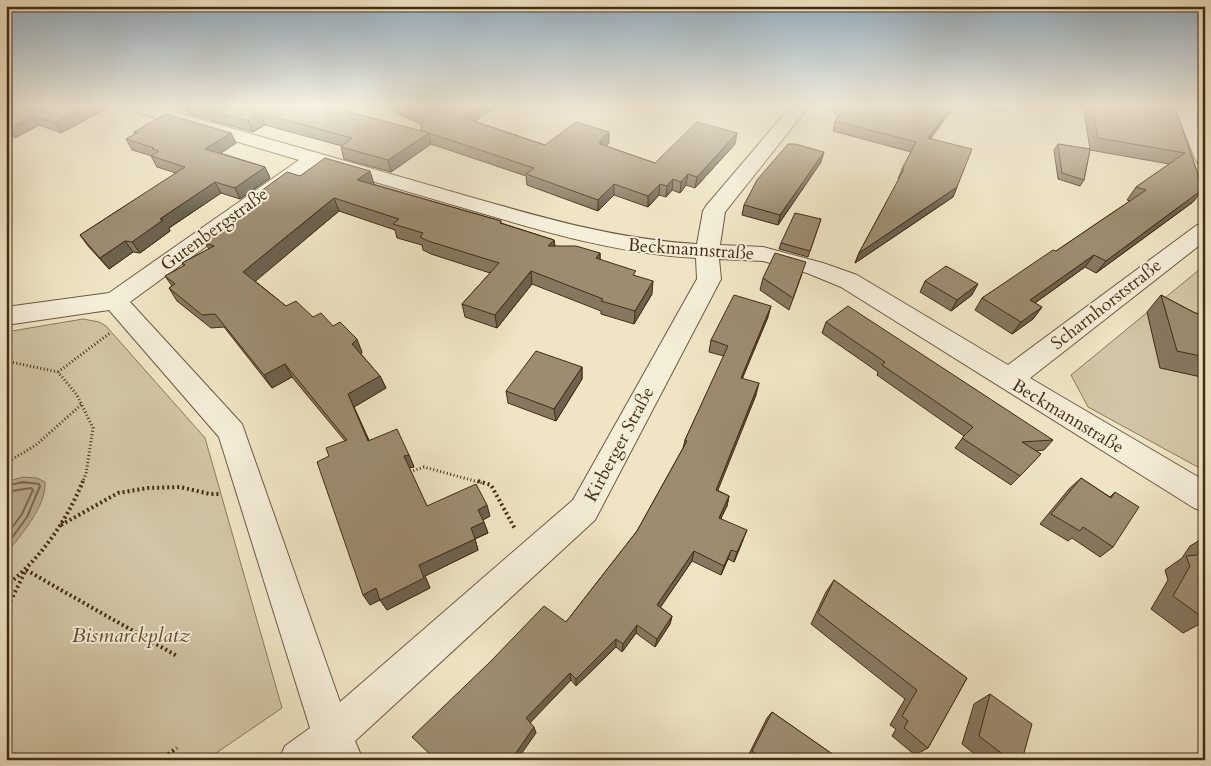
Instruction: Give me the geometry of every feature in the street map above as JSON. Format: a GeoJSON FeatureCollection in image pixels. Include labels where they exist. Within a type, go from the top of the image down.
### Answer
{"type":"FeatureCollection","features":[{"type":"Feature","properties":{"kind":"street","name":"Beckmannstraße"},"geometry":{"type":"LineString","coordinates":[[255,141],[598,239],[658,249],[763,254],[833,274],[849,281],[1205,498]]}},
{"type":"Feature","properties":{"kind":"street","name":"Kirberger Straße"},"geometry":{"type":"LineString","coordinates":[[299,760],[337,748],[531,558],[584,510],[709,279],[707,252],[714,211],[771,141]]}},
{"type":"Feature","properties":{"kind":"street"},"geometry":{"type":"LineString","coordinates":[[1198,141],[1205,159]]}},
{"type":"Feature","properties":{"kind":"street","name":"Gutenbergstraße"},"geometry":{"type":"LineString","coordinates":[[122,309],[314,158]]}},
{"type":"Feature","properties":{"kind":"street","name":"Scharnhorststraße"},"geometry":{"type":"LineString","coordinates":[[1009,380],[1205,230]]}},
{"type":"Feature","properties":{"kind":"street"},"geometry":{"type":"LineString","coordinates":[[6,316],[122,309],[232,432],[337,748]]}},
{"type":"Feature","properties":{"kind":"path"},"geometry":{"type":"LineString","coordinates":[[58,372],[122,309]]}},
{"type":"Feature","properties":{"kind":"path"},"geometry":{"type":"LineString","coordinates":[[6,360],[58,372],[68,382],[82,404],[93,428],[86,474],[74,503],[61,526],[26,570],[6,610]]}},
{"type":"Feature","properties":{"kind":"path"},"geometry":{"type":"LineString","coordinates":[[6,463],[36,446],[82,404]]}},
{"type":"Feature","properties":{"kind":"path"},"geometry":{"type":"LineString","coordinates":[[410,472],[424,467],[491,485],[531,558]]}},
{"type":"Feature","properties":{"kind":"path"},"geometry":{"type":"LineString","coordinates":[[61,526],[118,493],[148,488],[180,487],[210,494],[252,492]]}},
{"type":"Feature","properties":{"kind":"path"},"geometry":{"type":"LineString","coordinates":[[6,586],[26,570]]}},
{"type":"Feature","properties":{"kind":"path"},"geometry":{"type":"LineString","coordinates":[[26,570],[177,656]]}},
{"type":"Feature","properties":{"kind":"path"},"geometry":{"type":"LineString","coordinates":[[160,760],[177,748]]}},
{"type":"Feature","properties":{"kind":"green space"},"geometry":{"type":"Polygon","coordinates":[[[1205,265],[1205,471],[1088,407],[1071,375],[1205,265]]]}},
{"type":"Feature","properties":{"kind":"green space","name":"Bismarckplatz"},"geometry":{"type":"Polygon","coordinates":[[[83,319],[99,322],[106,326],[205,438],[282,708],[206,760],[6,760],[6,332],[83,319]]]}},
{"type":"Feature","properties":{"kind":"water"},"geometry":{"type":"Polygon","coordinates":[[[23,477],[37,478],[45,482],[42,501],[32,520],[6,553],[6,482],[23,477]]]}},
{"type":"Feature","properties":{"kind":"building"},"geometry":{"type":"Polygon","coordinates":[[[131,141],[218,141],[205,149],[265,167],[235,188],[215,182],[160,219],[163,220],[132,242],[125,241],[100,258],[80,235],[185,167],[151,156],[159,151],[152,149],[154,148],[131,141]]]}},
{"type":"Feature","properties":{"kind":"building"},"geometry":{"type":"Polygon","coordinates":[[[349,141],[417,141],[388,160],[341,147],[349,141]]]}},
{"type":"Feature","properties":{"kind":"building"},"geometry":{"type":"Polygon","coordinates":[[[452,141],[532,141],[545,145],[551,141],[600,141],[599,142],[602,143],[600,144],[655,163],[678,141],[730,141],[697,177],[688,174],[681,182],[673,179],[667,186],[660,184],[648,196],[614,184],[598,200],[526,174],[534,168],[452,141]]]}},
{"type":"Feature","properties":{"kind":"building"},"geometry":{"type":"Polygon","coordinates":[[[911,141],[939,141],[972,149],[957,187],[859,253],[904,169],[902,169],[916,142],[911,141]]]}},
{"type":"Feature","properties":{"kind":"building"},"geometry":{"type":"Polygon","coordinates":[[[1114,141],[1186,141],[1203,189],[1106,261],[1094,255],[1030,300],[1042,307],[1021,322],[982,298],[1146,190],[1136,187],[1185,153],[1114,141]]]}},
{"type":"Feature","properties":{"kind":"building"},"geometry":{"type":"Polygon","coordinates":[[[788,144],[795,144],[824,152],[780,215],[744,205],[757,180],[788,144]]]}},
{"type":"Feature","properties":{"kind":"building"},"geometry":{"type":"Polygon","coordinates":[[[1058,144],[1090,149],[1084,180],[1062,173],[1058,144]]]}},
{"type":"Feature","properties":{"kind":"building"},"geometry":{"type":"Polygon","coordinates":[[[325,158],[370,171],[357,180],[501,221],[500,223],[554,240],[548,246],[576,246],[600,253],[596,258],[636,271],[633,275],[653,281],[635,311],[601,301],[603,299],[531,271],[495,315],[462,304],[499,263],[428,241],[420,237],[423,233],[393,224],[399,219],[334,198],[243,272],[286,306],[296,301],[313,317],[321,313],[333,326],[340,322],[357,339],[352,344],[380,376],[348,394],[368,441],[397,429],[409,455],[404,456],[427,506],[476,484],[487,505],[478,510],[484,522],[471,528],[475,539],[419,565],[424,578],[380,600],[376,588],[363,595],[317,462],[329,456],[326,448],[347,440],[285,364],[264,375],[215,314],[202,315],[169,288],[175,284],[165,276],[185,265],[182,263],[214,246],[205,243],[268,197],[257,194],[287,172],[300,176],[325,158]]]}},
{"type":"Feature","properties":{"kind":"building"},"geometry":{"type":"Polygon","coordinates":[[[795,213],[821,219],[810,251],[781,243],[795,213]]]}},
{"type":"Feature","properties":{"kind":"building"},"geometry":{"type":"Polygon","coordinates":[[[775,253],[806,262],[793,298],[763,278],[775,253]]]}},
{"type":"Feature","properties":{"kind":"building"},"geometry":{"type":"Polygon","coordinates":[[[946,266],[978,284],[957,300],[925,281],[946,266]]]}},
{"type":"Feature","properties":{"kind":"building"},"geometry":{"type":"Polygon","coordinates":[[[734,295],[771,306],[741,378],[759,383],[716,490],[729,496],[719,518],[747,530],[737,552],[731,550],[724,566],[694,551],[657,605],[672,616],[657,639],[637,625],[623,644],[616,639],[576,679],[570,673],[526,718],[534,727],[511,760],[436,760],[412,737],[491,661],[544,606],[566,622],[637,531],[687,441],[685,440],[728,346],[711,340],[734,295]]]}},
{"type":"Feature","properties":{"kind":"building"},"geometry":{"type":"Polygon","coordinates":[[[1161,295],[1195,313],[1205,315],[1205,357],[1177,351],[1161,295]]]}},
{"type":"Feature","properties":{"kind":"building"},"geometry":{"type":"Polygon","coordinates":[[[848,306],[1053,440],[1022,442],[1041,454],[1020,476],[962,438],[973,427],[882,365],[885,362],[826,322],[848,306]]]}},
{"type":"Feature","properties":{"kind":"building"},"geometry":{"type":"Polygon","coordinates":[[[536,351],[582,367],[554,409],[506,391],[536,351]]]}},
{"type":"Feature","properties":{"kind":"building"},"geometry":{"type":"Polygon","coordinates":[[[1081,478],[1111,498],[1115,492],[1139,507],[1113,547],[1083,527],[1080,531],[1051,514],[1081,478]]]}},
{"type":"Feature","properties":{"kind":"building"},"geometry":{"type":"Polygon","coordinates":[[[1205,543],[1205,619],[1173,596],[1190,566],[1186,556],[1197,555],[1205,543]]]}},
{"type":"Feature","properties":{"kind":"building"},"geometry":{"type":"Polygon","coordinates":[[[834,580],[967,678],[928,748],[904,728],[908,721],[902,716],[917,690],[818,613],[834,580]]]}},
{"type":"Feature","properties":{"kind":"building"},"geometry":{"type":"Polygon","coordinates":[[[990,694],[1032,724],[1022,760],[1010,760],[979,736],[990,694]]]}},
{"type":"Feature","properties":{"kind":"building"},"geometry":{"type":"Polygon","coordinates":[[[772,712],[841,760],[765,760],[752,751],[772,712]]]}}]}
